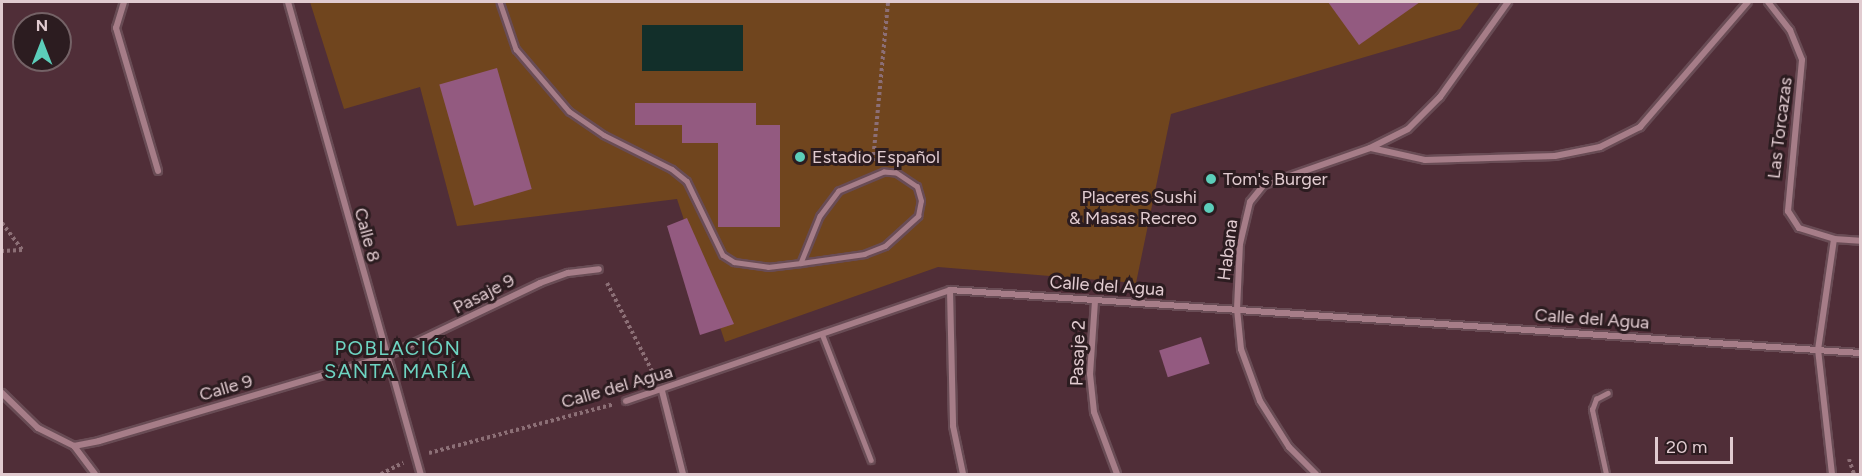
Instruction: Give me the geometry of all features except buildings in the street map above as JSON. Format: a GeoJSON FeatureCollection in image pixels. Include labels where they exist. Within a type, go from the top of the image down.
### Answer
{"type":"FeatureCollection","features":[{"type":"Feature","properties":{"kind":"street"},"geometry":{"type":"LineString","coordinates":[[124,2],[116,28],[158,171]]}},
{"type":"Feature","properties":{"kind":"street","name":"Calle 8"},"geometry":{"type":"LineString","coordinates":[[288,2],[413,457],[421,474]]}},
{"type":"Feature","properties":{"kind":"street","name":"Habana"},"geometry":{"type":"LineString","coordinates":[[1316,474],[1289,447],[1260,401],[1241,349],[1237,309],[1240,244],[1250,202],[1264,185],[1370,148],[1408,129],[1440,97],[1508,2]]}},
{"type":"Feature","properties":{"kind":"street"},"geometry":{"type":"LineString","coordinates":[[1370,148],[1425,160],[1555,156],[1600,147],[1640,127],[1748,2]]}},
{"type":"Feature","properties":{"kind":"street","name":"Las Torcazas"},"geometry":{"type":"LineString","coordinates":[[1768,2],[1790,30],[1802,60],[1788,211],[1799,228],[1834,239],[1860,240]]}},
{"type":"Feature","properties":{"kind":"street"},"geometry":{"type":"LineString","coordinates":[[1833,474],[1818,350],[1834,239]]}},
{"type":"Feature","properties":{"kind":"street","name":"Pasaje 9"},"geometry":{"type":"LineString","coordinates":[[385,357],[540,282],[568,273],[599,269]]}},
{"type":"Feature","properties":{"kind":"street"},"geometry":{"type":"LineString","coordinates":[[950,290],[953,426],[963,474]]}},
{"type":"Feature","properties":{"kind":"street","name":"Calle del Agua"},"geometry":{"type":"LineString","coordinates":[[626,401],[663,391],[950,290],[1860,353]]}},
{"type":"Feature","properties":{"kind":"street","name":"Pasaje 2"},"geometry":{"type":"LineString","coordinates":[[1095,301],[1090,374],[1094,412],[1117,474]]}},
{"type":"Feature","properties":{"kind":"street","name":"Calle 9"},"geometry":{"type":"LineString","coordinates":[[74,446],[385,357]]}},
{"type":"Feature","properties":{"kind":"street"},"geometry":{"type":"LineString","coordinates":[[663,391],[683,474]]}},
{"type":"Feature","properties":{"kind":"street"},"geometry":{"type":"LineString","coordinates":[[2,393],[38,428],[74,446],[95,474]]}},
{"type":"Feature","properties":{"kind":"lane"},"geometry":{"type":"LineString","coordinates":[[500,2],[516,49],[569,111],[604,135],[672,169],[687,181],[723,255],[734,262],[751,266],[801,263],[864,254],[885,246],[918,216],[921,201],[917,187],[896,173],[872,177],[839,191],[820,216],[801,263]]}},
{"type":"Feature","properties":{"kind":"lane"},"geometry":{"type":"LineString","coordinates":[[823,336],[871,460]]}},
{"type":"Feature","properties":{"kind":"lane"},"geometry":{"type":"LineString","coordinates":[[1606,474],[1592,410],[1596,399],[1608,393]]}},
{"type":"Feature","properties":{"kind":"path"},"geometry":{"type":"LineString","coordinates":[[872,177],[888,2]]}},
{"type":"Feature","properties":{"kind":"path"},"geometry":{"type":"LineString","coordinates":[[2,223],[22,250],[2,251]]}},
{"type":"Feature","properties":{"kind":"path"},"geometry":{"type":"LineString","coordinates":[[599,269],[663,391]]}},
{"type":"Feature","properties":{"kind":"path","name":"Calle del Agua"},"geometry":{"type":"LineString","coordinates":[[381,474],[413,457],[626,401]]}},
{"type":"Feature","properties":{"kind":"shaded area","name":"Estadio Español"},"geometry":{"type":"Polygon","coordinates":[[[310,2],[1480,2],[1460,29],[1171,114],[1136,283],[938,267],[725,342],[677,199],[457,226],[420,87],[344,109],[310,2]]]}},
{"type":"Feature","properties":{"kind":"shaded area"},"geometry":{"type":"Polygon","coordinates":[[[642,25],[743,25],[743,71],[642,71],[642,25]]]}},
{"type":"Feature","properties":{"kind":"place","name":"Estadio Español"},"geometry":{"type":"Point","coordinates":[800,157]}},
{"type":"Feature","properties":{"kind":"place","name":"Tom's Burger"},"geometry":{"type":"Point","coordinates":[1211,179]}},
{"type":"Feature","properties":{"kind":"place","name":"Placeres Sushi & Masas Recreo"},"geometry":{"type":"Point","coordinates":[1209,208]}},
{"type":"Feature","properties":{"kind":"district","name":"POBLACIÓN SANTA MARÍA"},"geometry":{"type":"Point","coordinates":[398,360]}}]}
